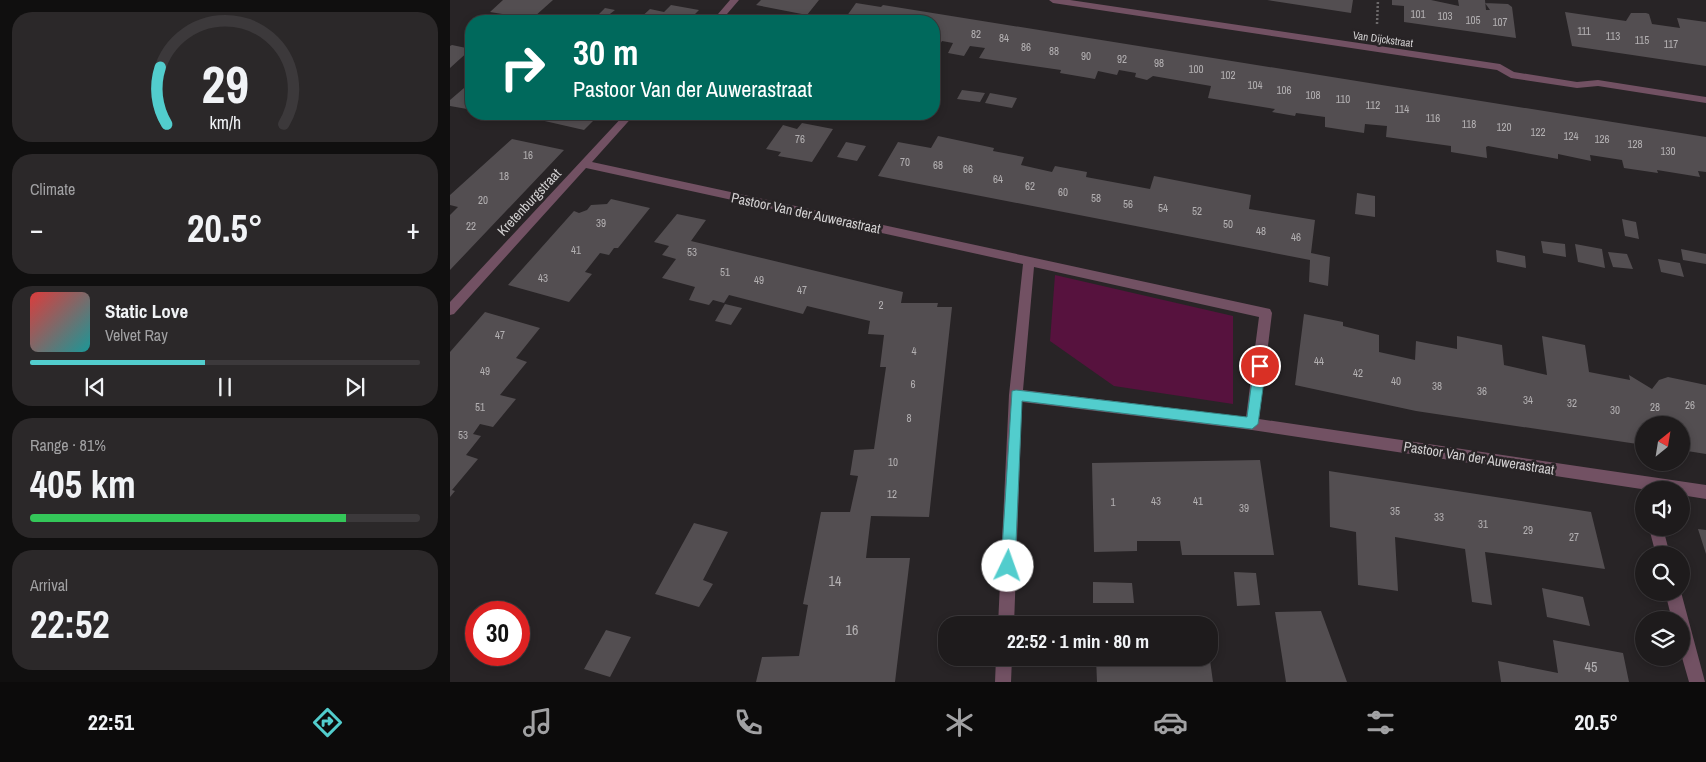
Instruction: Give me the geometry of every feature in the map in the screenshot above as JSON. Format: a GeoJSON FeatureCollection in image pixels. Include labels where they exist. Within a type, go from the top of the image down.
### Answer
{"type":"FeatureCollection","features":[{"type":"Feature","properties":{"kind":"street"},"geometry":{"type":"LineString","coordinates":[[721,15],[735,0]]}},
{"type":"Feature","properties":{"kind":"street","name":"Van Dijckstraat"},"geometry":{"type":"LineString","coordinates":[[1054,0],[1500,67],[1511,75],[1520,77],[1577,85],[1598,83],[1706,100]]}},
{"type":"Feature","properties":{"kind":"street","name":"Kretenburgstraat"},"geometry":{"type":"LineString","coordinates":[[450,310],[624,120]]}},
{"type":"Feature","properties":{"kind":"street","name":"Pastoor Van der Auwerastraat"},"geometry":{"type":"LineString","coordinates":[[584,164],[1266,313],[1252,424]]}},
{"type":"Feature","properties":{"kind":"street"},"geometry":{"type":"LineString","coordinates":[[1006,616],[1016,395],[1029,261]]}},
{"type":"Feature","properties":{"kind":"street","name":"Pastoor Van der Auwerastraat"},"geometry":{"type":"LineString","coordinates":[[1016,395],[1252,424],[1635,484]]}},
{"type":"Feature","properties":{"kind":"street","name":"Pastoor Van der Auwerastraat"},"geometry":{"type":"LineString","coordinates":[[1690,490],[1706,492]]}},
{"type":"Feature","properties":{"kind":"street"},"geometry":{"type":"LineString","coordinates":[[1690,656],[1697,682]]}},
{"type":"Feature","properties":{"kind":"street"},"geometry":{"type":"LineString","coordinates":[[1003,682],[1004,666]]}},
{"type":"Feature","properties":{"kind":"path"},"geometry":{"type":"LineString","coordinates":[[1377,25],[1378,0]]}},
{"type":"Feature","properties":{"kind":"shaded area"},"geometry":{"type":"Polygon","coordinates":[[[1055,275],[1233,316],[1233,404],[1114,386],[1050,341],[1055,275]]]}},
{"type":"Feature","properties":{"kind":"building"},"geometry":{"type":"Polygon","coordinates":[[[503,0],[553,0],[536,15],[508,15],[490,12],[503,0]]]}},
{"type":"Feature","properties":{"kind":"building"},"geometry":{"type":"Polygon","coordinates":[[[761,0],[819,0],[807,15],[756,5],[761,0]]]}},
{"type":"Feature","properties":{"kind":"building"},"geometry":{"type":"Polygon","coordinates":[[[1267,0],[1353,0],[1351,13],[1267,0]]]}},
{"type":"Feature","properties":{"kind":"building"},"geometry":{"type":"Polygon","coordinates":[[[1392,0],[1431,0],[1459,6],[1458,0],[1485,0],[1485,3],[1508,4],[1512,7],[1516,38],[1404,22],[1404,6],[1392,5],[1392,0]]]}},
{"type":"Feature","properties":{"kind":"building"},"geometry":{"type":"Polygon","coordinates":[[[856,3],[881,7],[883,5],[1706,137],[1706,172],[1698,171],[1700,177],[1657,170],[1658,173],[1624,168],[1622,160],[1590,155],[1591,161],[1558,154],[1558,159],[1488,146],[1486,147],[1487,158],[1451,152],[1451,146],[1386,137],[1387,126],[1365,124],[1364,133],[1325,127],[1325,117],[1296,113],[1295,116],[1272,112],[1275,109],[1208,98],[1211,86],[1153,76],[1147,80],[1135,77],[1136,73],[1119,70],[1117,75],[1098,71],[1095,79],[1060,73],[1061,70],[979,58],[985,48],[970,46],[964,56],[948,53],[953,43],[942,41],[940,44],[940,15],[848,15],[856,3]]]}},
{"type":"Feature","properties":{"kind":"building"},"geometry":{"type":"Polygon","coordinates":[[[671,5],[699,10],[694,15],[644,15],[650,9],[664,12],[671,5]]]}},
{"type":"Feature","properties":{"kind":"building"},"geometry":{"type":"Polygon","coordinates":[[[605,8],[615,10],[609,15],[598,15],[605,8]]]}},
{"type":"Feature","properties":{"kind":"building"},"geometry":{"type":"Polygon","coordinates":[[[1565,12],[1626,21],[1631,13],[1646,13],[1649,14],[1652,24],[1680,28],[1677,18],[1706,22],[1706,66],[1572,46],[1565,12]]]}},
{"type":"Feature","properties":{"kind":"building"},"geometry":{"type":"Polygon","coordinates":[[[450,46],[465,48],[465,54],[450,68],[450,46]]]}},
{"type":"Feature","properties":{"kind":"building"},"geometry":{"type":"Polygon","coordinates":[[[465,87],[465,109],[450,106],[450,100],[465,87]]]}},
{"type":"Feature","properties":{"kind":"building"},"geometry":{"type":"Polygon","coordinates":[[[962,90],[985,93],[980,102],[957,99],[962,90]]]}},
{"type":"Feature","properties":{"kind":"building"},"geometry":{"type":"Polygon","coordinates":[[[990,93],[1017,98],[1012,108],[985,103],[990,93]]]}},
{"type":"Feature","properties":{"kind":"building"},"geometry":{"type":"Polygon","coordinates":[[[540,120],[594,120],[584,130],[540,120]]]}},
{"type":"Feature","properties":{"kind":"building"},"geometry":{"type":"Polygon","coordinates":[[[802,123],[833,129],[812,162],[778,156],[781,152],[766,149],[783,125],[797,129],[802,123]]]}},
{"type":"Feature","properties":{"kind":"building"},"geometry":{"type":"Polygon","coordinates":[[[938,136],[994,148],[993,151],[1024,157],[1021,165],[1052,172],[1055,166],[1087,172],[1086,177],[1150,189],[1154,176],[1251,195],[1249,209],[1315,220],[1311,253],[1330,257],[1328,286],[1309,282],[1310,260],[878,176],[898,142],[931,148],[938,136]]]}},
{"type":"Feature","properties":{"kind":"building"},"geometry":{"type":"Polygon","coordinates":[[[512,139],[564,150],[450,270],[450,215],[458,207],[450,205],[450,195],[512,139]]]}},
{"type":"Feature","properties":{"kind":"building"},"geometry":{"type":"Polygon","coordinates":[[[846,142],[866,146],[857,161],[837,157],[846,142]]]}},
{"type":"Feature","properties":{"kind":"building"},"geometry":{"type":"Polygon","coordinates":[[[1357,193],[1375,196],[1375,217],[1355,214],[1357,193]]]}},
{"type":"Feature","properties":{"kind":"building"},"geometry":{"type":"Polygon","coordinates":[[[611,199],[650,208],[618,248],[614,248],[609,255],[600,253],[585,272],[592,274],[569,302],[508,285],[574,211],[579,213],[587,210],[591,205],[607,204],[611,199]]]}},
{"type":"Feature","properties":{"kind":"building"},"geometry":{"type":"Polygon","coordinates":[[[677,214],[706,220],[691,241],[903,292],[901,303],[938,303],[937,307],[952,307],[929,517],[871,516],[866,558],[910,558],[895,682],[756,682],[762,657],[799,656],[808,605],[803,604],[821,512],[850,512],[858,476],[850,475],[854,450],[874,449],[886,367],[880,367],[884,335],[868,334],[870,321],[807,306],[803,314],[729,295],[724,303],[713,300],[709,305],[689,300],[695,287],[662,278],[676,259],[662,255],[669,246],[654,242],[677,214]]]}},
{"type":"Feature","properties":{"kind":"building"},"geometry":{"type":"Polygon","coordinates":[[[1622,219],[1636,222],[1639,239],[1625,236],[1622,219]]]}},
{"type":"Feature","properties":{"kind":"building"},"geometry":{"type":"Polygon","coordinates":[[[1541,241],[1565,244],[1566,257],[1543,253],[1541,241]]]}},
{"type":"Feature","properties":{"kind":"building"},"geometry":{"type":"Polygon","coordinates":[[[1575,244],[1602,249],[1605,268],[1578,262],[1575,244]]]}},
{"type":"Feature","properties":{"kind":"building"},"geometry":{"type":"Polygon","coordinates":[[[1681,249],[1706,254],[1706,264],[1683,260],[1681,249]]]}},
{"type":"Feature","properties":{"kind":"building"},"geometry":{"type":"Polygon","coordinates":[[[1496,250],[1525,256],[1526,268],[1497,262],[1496,250]]]}},
{"type":"Feature","properties":{"kind":"building"},"geometry":{"type":"Polygon","coordinates":[[[1608,252],[1627,254],[1633,269],[1613,267],[1608,252]]]}},
{"type":"Feature","properties":{"kind":"building"},"geometry":{"type":"Polygon","coordinates":[[[1658,259],[1680,263],[1684,277],[1661,272],[1658,259]]]}},
{"type":"Feature","properties":{"kind":"building"},"geometry":{"type":"Polygon","coordinates":[[[725,304],[742,308],[731,325],[715,321],[725,304]]]}},
{"type":"Feature","properties":{"kind":"building"},"geometry":{"type":"Polygon","coordinates":[[[485,312],[540,328],[516,358],[527,362],[500,395],[516,399],[493,427],[480,424],[473,434],[481,436],[466,455],[478,459],[452,490],[455,491],[450,497],[450,352],[485,312]]]}},
{"type":"Feature","properties":{"kind":"building"},"geometry":{"type":"Polygon","coordinates":[[[1304,314],[1343,322],[1343,326],[1379,335],[1379,352],[1415,360],[1416,341],[1457,349],[1457,336],[1502,345],[1504,365],[1547,375],[1542,336],[1585,345],[1589,372],[1630,380],[1629,375],[1652,389],[1659,380],[1668,377],[1706,385],[1706,454],[1690,451],[1690,416],[1635,416],[1635,444],[1416,411],[1295,385],[1304,314]]]}},
{"type":"Feature","properties":{"kind":"building"},"geometry":{"type":"Polygon","coordinates":[[[1260,460],[1274,555],[1182,555],[1180,541],[1137,541],[1137,551],[1094,552],[1092,463],[1260,460]]]}},
{"type":"Feature","properties":{"kind":"building"},"geometry":{"type":"Polygon","coordinates":[[[1329,471],[1591,512],[1605,569],[1485,552],[1492,605],[1472,602],[1465,549],[1395,537],[1398,591],[1358,585],[1356,532],[1330,527],[1329,471]]]}},
{"type":"Feature","properties":{"kind":"building"},"geometry":{"type":"Polygon","coordinates":[[[694,523],[728,532],[703,580],[713,584],[699,607],[655,594],[694,523]]]}},
{"type":"Feature","properties":{"kind":"building"},"geometry":{"type":"Polygon","coordinates":[[[1698,529],[1706,530],[1706,554],[1698,529]]]}},
{"type":"Feature","properties":{"kind":"building"},"geometry":{"type":"Polygon","coordinates":[[[1234,572],[1256,573],[1260,605],[1237,606],[1234,572]]]}},
{"type":"Feature","properties":{"kind":"building"},"geometry":{"type":"Polygon","coordinates":[[[1093,582],[1132,583],[1134,603],[1093,603],[1093,582]]]}},
{"type":"Feature","properties":{"kind":"building"},"geometry":{"type":"Polygon","coordinates":[[[1542,588],[1583,597],[1590,626],[1547,617],[1542,588]]]}},
{"type":"Feature","properties":{"kind":"building"},"geometry":{"type":"Polygon","coordinates":[[[1321,611],[1347,682],[1286,682],[1275,612],[1321,611]]]}},
{"type":"Feature","properties":{"kind":"building"},"geometry":{"type":"Polygon","coordinates":[[[606,630],[631,637],[610,677],[584,669],[606,630]]]}},
{"type":"Feature","properties":{"kind":"building"},"geometry":{"type":"Polygon","coordinates":[[[1553,640],[1623,653],[1629,682],[1501,682],[1498,661],[1558,673],[1553,640]]]}},
{"type":"Feature","properties":{"kind":"building"},"geometry":{"type":"Polygon","coordinates":[[[1096,666],[1211,666],[1213,682],[1097,682],[1096,666]]]}},
{"type":"Feature","properties":{"kind":"route"},"geometry":{"type":"LineString","coordinates":[[1008,566],[1016,395],[1252,424],[1260,366]]}}]}
